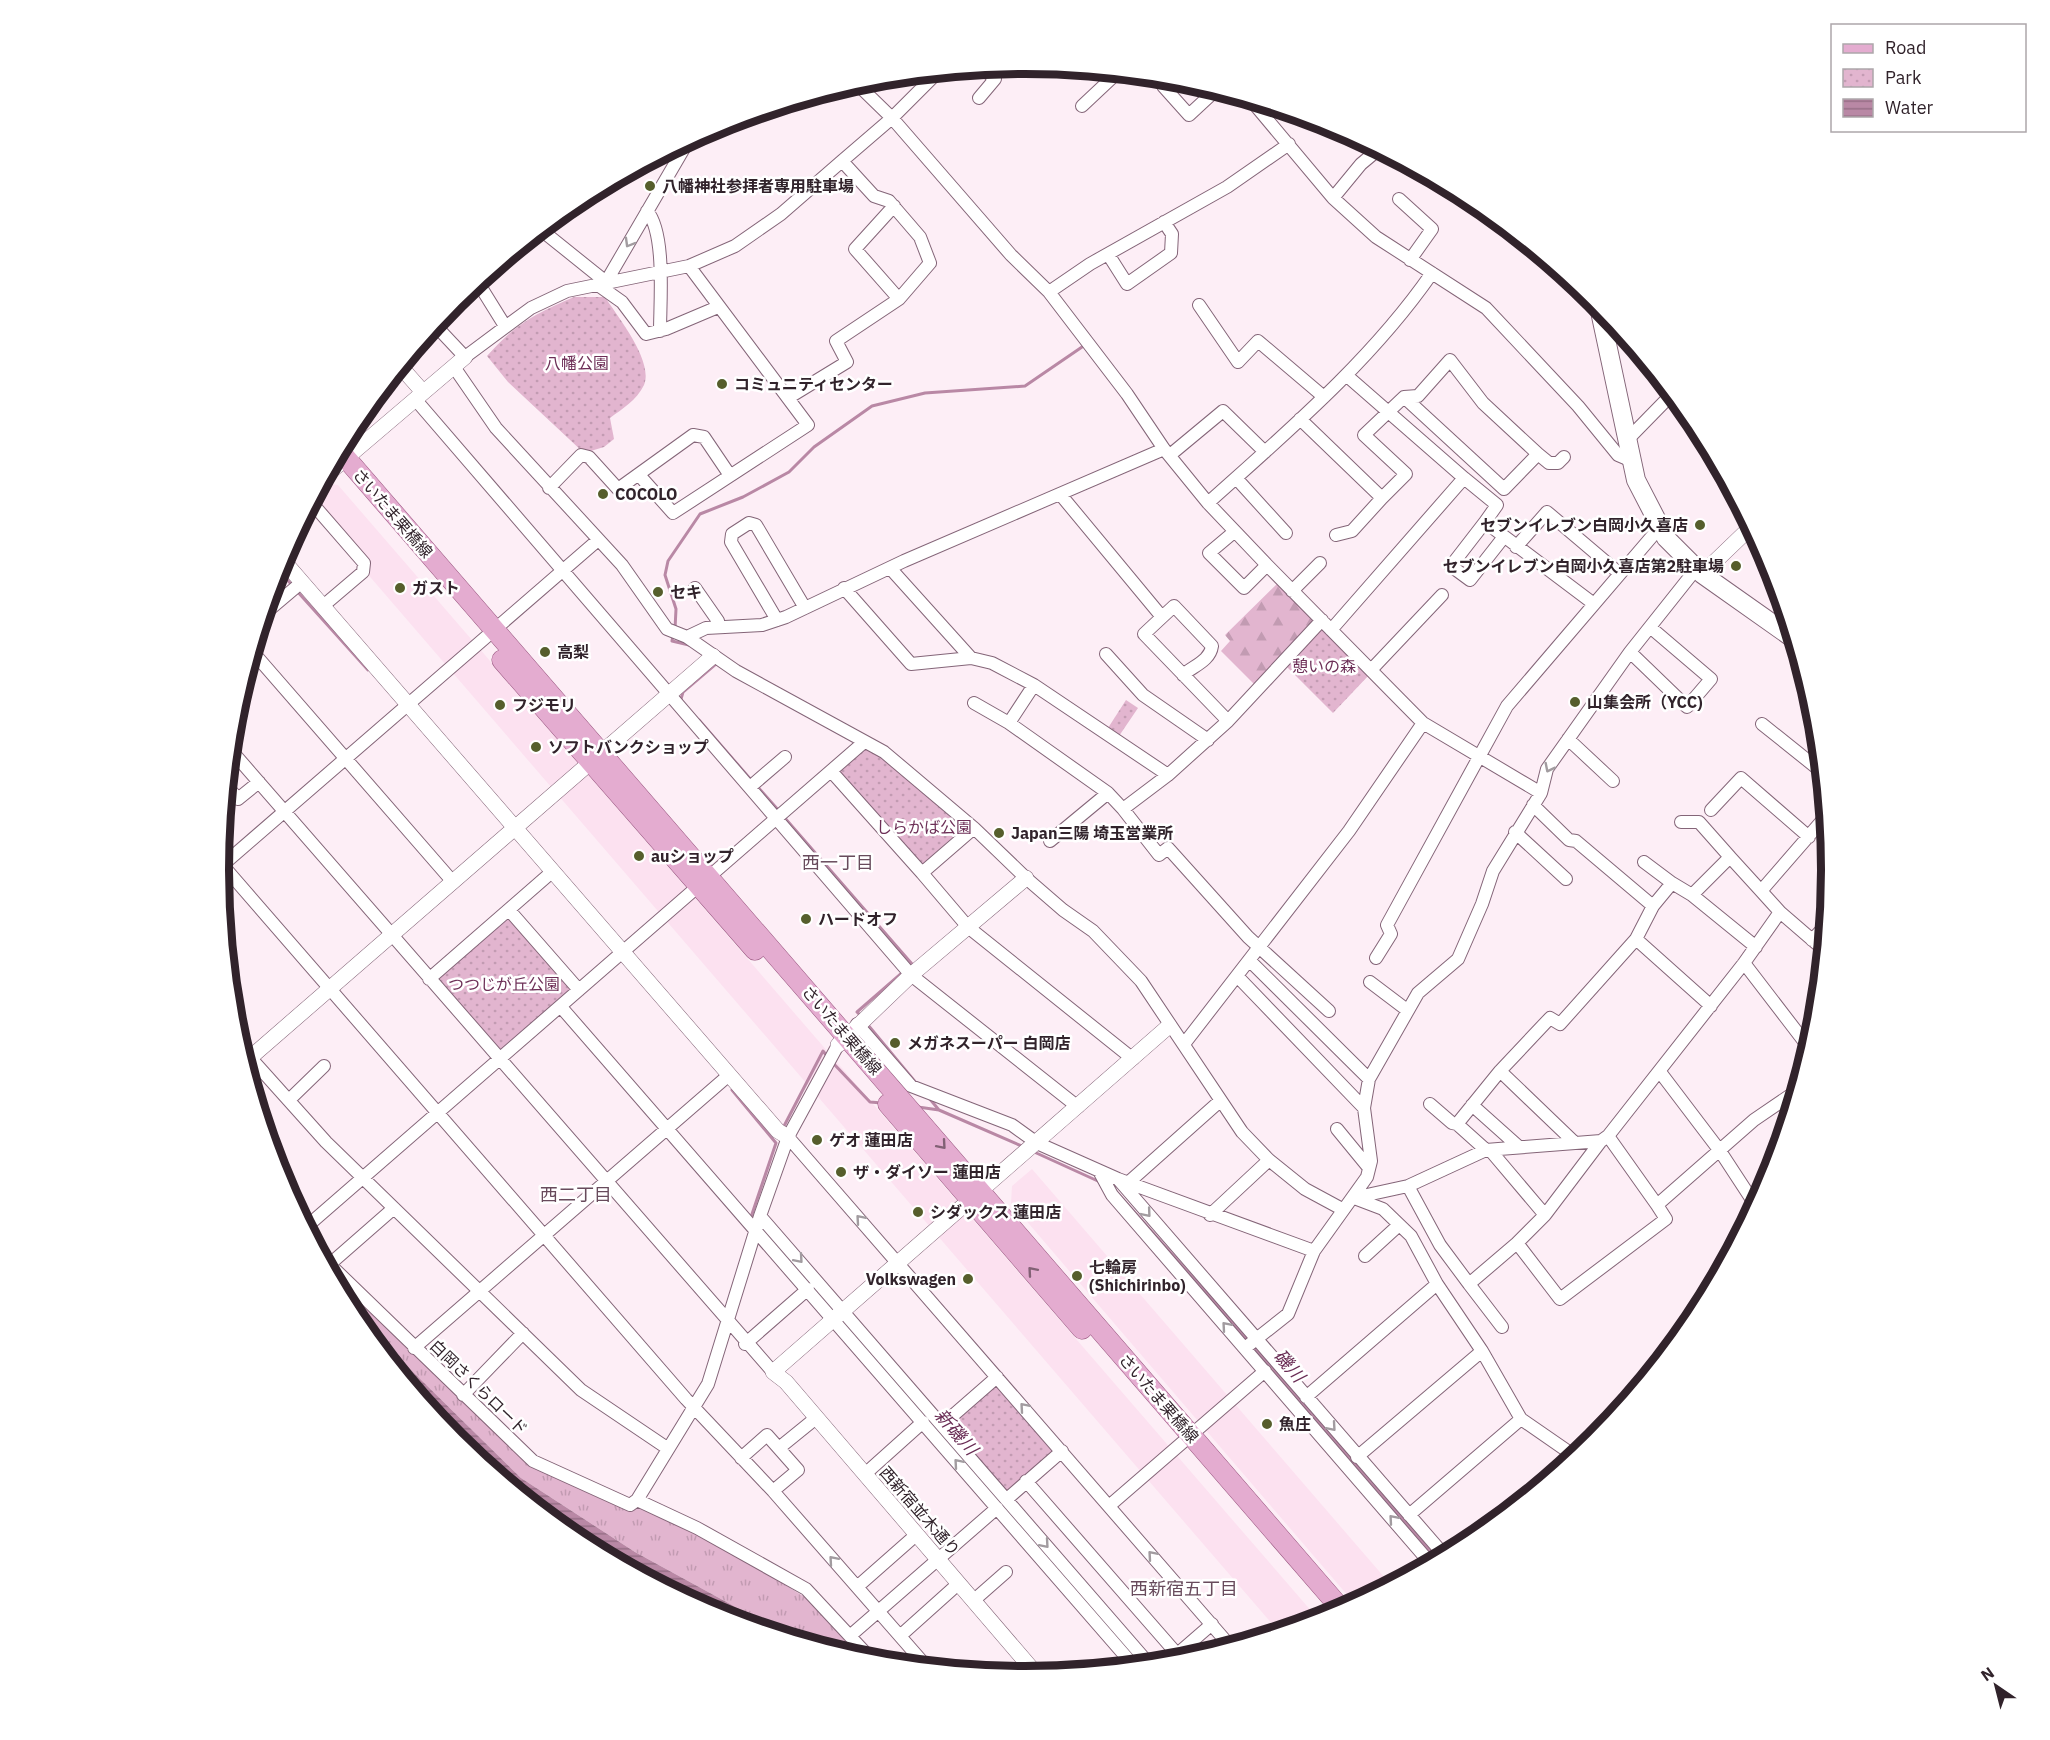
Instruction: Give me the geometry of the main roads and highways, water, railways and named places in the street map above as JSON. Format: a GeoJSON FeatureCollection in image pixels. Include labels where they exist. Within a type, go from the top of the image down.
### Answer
{"type":"FeatureCollection","features":[{"type":"Feature","properties":{"kind":"main road"},"geometry":{"type":"LineString","coordinates":[[1604,324],[1632,461],[1641,493],[1660,527],[1673,548],[1699,572],[1784,632]]}},
{"type":"Feature","properties":{"kind":"main road","name":"さいたま栗橋線"},"geometry":{"type":"LineString","coordinates":[[339,466],[489,634],[704,881],[847,1035],[976,1196],[1187,1439],[1336,1603]]}},
{"type":"Feature","properties":{"kind":"main road","name":"さいたま栗橋線"},"geometry":{"type":"LineString","coordinates":[[1187,1439],[1325,1608]]}},
{"type":"Feature","properties":{"kind":"water"},"geometry":{"type":"Polygon","coordinates":[[[386,1346],[521,1478],[635,1552],[762,1621],[720,1606],[627,1560],[540,1502],[462,1433],[426,1395],[386,1346]]]}},
{"type":"Feature","properties":{"kind":"waterway"},"geometry":{"type":"LineString","coordinates":[[675,629],[676,609],[665,575],[668,561],[700,514],[743,497],[789,472],[814,447],[872,406],[925,393],[1025,386],[1082,347]]}},
{"type":"Feature","properties":{"kind":"waterway"},"geometry":{"type":"LineString","coordinates":[[285,577],[292,585]]}},
{"type":"Feature","properties":{"kind":"waterway"},"geometry":{"type":"LineString","coordinates":[[296,590],[368,670]]}},
{"type":"Feature","properties":{"kind":"waterway"},"geometry":{"type":"LineString","coordinates":[[673,635],[672,641],[689,645]]}},
{"type":"Feature","properties":{"kind":"waterway"},"geometry":{"type":"LineString","coordinates":[[681,699],[683,692],[717,663]]}},
{"type":"Feature","properties":{"kind":"waterway"},"geometry":{"type":"LineString","coordinates":[[699,720],[752,781]]}},
{"type":"Feature","properties":{"kind":"waterway"},"geometry":{"type":"LineString","coordinates":[[756,785],[780,812]]}},
{"type":"Feature","properties":{"kind":"waterway"},"geometry":{"type":"LineString","coordinates":[[784,817],[912,964],[908,968]]}},
{"type":"Feature","properties":{"kind":"waterway"},"geometry":{"type":"LineString","coordinates":[[862,1017],[857,1012],[903,972]]}},
{"type":"Feature","properties":{"kind":"waterway"},"geometry":{"type":"LineString","coordinates":[[868,1025],[917,1084]]}},
{"type":"Feature","properties":{"kind":"waterway"},"geometry":{"type":"LineString","coordinates":[[783,1128],[823,1051],[827,1056]]}},
{"type":"Feature","properties":{"kind":"waterway"},"geometry":{"type":"LineString","coordinates":[[833,1063],[870,1102],[882,1103]]}},
{"type":"Feature","properties":{"kind":"waterway"},"geometry":{"type":"LineString","coordinates":[[732,1090],[776,1143],[751,1217],[753,1219]]}},
{"type":"Feature","properties":{"kind":"waterway"},"geometry":{"type":"LineString","coordinates":[[929,1098],[939,1110]]}},
{"type":"Feature","properties":{"kind":"waterway"},"geometry":{"type":"LineString","coordinates":[[918,1107],[939,1110],[1024,1147]]}},
{"type":"Feature","properties":{"kind":"waterway"},"geometry":{"type":"LineString","coordinates":[[1032,1151],[1100,1182]]}},
{"type":"Feature","properties":{"kind":"waterway","name":"磯川"},"geometry":{"type":"LineString","coordinates":[[1114,1189],[1249,1341]]}},
{"type":"Feature","properties":{"kind":"waterway","name":"磯川"},"geometry":{"type":"LineString","coordinates":[[1253,1346],[1433,1554]]}},
{"type":"Feature","properties":{"kind":"place","name":"八幡神社参拝者専用駐車場"},"geometry":{"type":"Point","coordinates":[650,186]}},
{"type":"Feature","properties":{"kind":"place","name":"コミュニティセンター"},"geometry":{"type":"Point","coordinates":[722,384]}},
{"type":"Feature","properties":{"kind":"place","name":"COCOLO"},"geometry":{"type":"Point","coordinates":[603,494]}},
{"type":"Feature","properties":{"kind":"place","name":"セブンイレブン白岡小久喜店"},"geometry":{"type":"Point","coordinates":[1700,525]}},
{"type":"Feature","properties":{"kind":"place","name":"セブンイレブン白岡小久喜店第2駐車場"},"geometry":{"type":"Point","coordinates":[1736,566]}},
{"type":"Feature","properties":{"kind":"place","name":"ガスト"},"geometry":{"type":"Point","coordinates":[400,588]}},
{"type":"Feature","properties":{"kind":"place","name":"セキ"},"geometry":{"type":"Point","coordinates":[658,592]}},
{"type":"Feature","properties":{"kind":"place","name":"高梨"},"geometry":{"type":"Point","coordinates":[545,652]}},
{"type":"Feature","properties":{"kind":"place","name":"山集会所（YCC)"},"geometry":{"type":"Point","coordinates":[1575,702]}},
{"type":"Feature","properties":{"kind":"place","name":"フジモリ"},"geometry":{"type":"Point","coordinates":[500,705]}},
{"type":"Feature","properties":{"kind":"place","name":"ソフトバンクショップ"},"geometry":{"type":"Point","coordinates":[536,747]}},
{"type":"Feature","properties":{"kind":"place","name":"Japan三陽 埼玉営業所"},"geometry":{"type":"Point","coordinates":[999,833]}},
{"type":"Feature","properties":{"kind":"place","name":"auショップ"},"geometry":{"type":"Point","coordinates":[639,856]}},
{"type":"Feature","properties":{"kind":"place","name":"ハードオフ"},"geometry":{"type":"Point","coordinates":[806,919]}},
{"type":"Feature","properties":{"kind":"place","name":"メガネスーパー 白岡店"},"geometry":{"type":"Point","coordinates":[895,1043]}},
{"type":"Feature","properties":{"kind":"place","name":"ゲオ 蓮田店"},"geometry":{"type":"Point","coordinates":[817,1140]}},
{"type":"Feature","properties":{"kind":"place","name":"ザ・ダイソー 蓮田店"},"geometry":{"type":"Point","coordinates":[841,1172]}},
{"type":"Feature","properties":{"kind":"place","name":"シダックス 蓮田店"},"geometry":{"type":"Point","coordinates":[918,1212]}},
{"type":"Feature","properties":{"kind":"place","name":"七輪房 (Shichirinbo)"},"geometry":{"type":"Point","coordinates":[1077,1276]}},
{"type":"Feature","properties":{"kind":"place","name":"Volkswagen"},"geometry":{"type":"Point","coordinates":[968,1279]}},
{"type":"Feature","properties":{"kind":"place","name":"魚庄"},"geometry":{"type":"Point","coordinates":[1267,1424]}},
{"type":"Feature","properties":{"kind":"district","name":"西一丁目"},"geometry":{"type":"Point","coordinates":[838,863]}},
{"type":"Feature","properties":{"kind":"district","name":"西二丁目"},"geometry":{"type":"Point","coordinates":[576,1195]}},
{"type":"Feature","properties":{"kind":"district","name":"西新宿五丁目"},"geometry":{"type":"Point","coordinates":[1184,1589]}},
{"type":"Feature","properties":{"kind":"park label","name":"八幡公園"},"geometry":{"type":"Point","coordinates":[577,363]}},
{"type":"Feature","properties":{"kind":"park label","name":"憩いの森"},"geometry":{"type":"Point","coordinates":[1324,666]}},
{"type":"Feature","properties":{"kind":"park label","name":"しらかば公園"},"geometry":{"type":"Point","coordinates":[924,827]}},
{"type":"Feature","properties":{"kind":"park label","name":"つつじが丘公園"},"geometry":{"type":"Point","coordinates":[504,984]}},
{"type":"Feature","properties":{"kind":"water label","name":"新磯川"},"geometry":{"type":"Point","coordinates":[956,1432]}}]}
